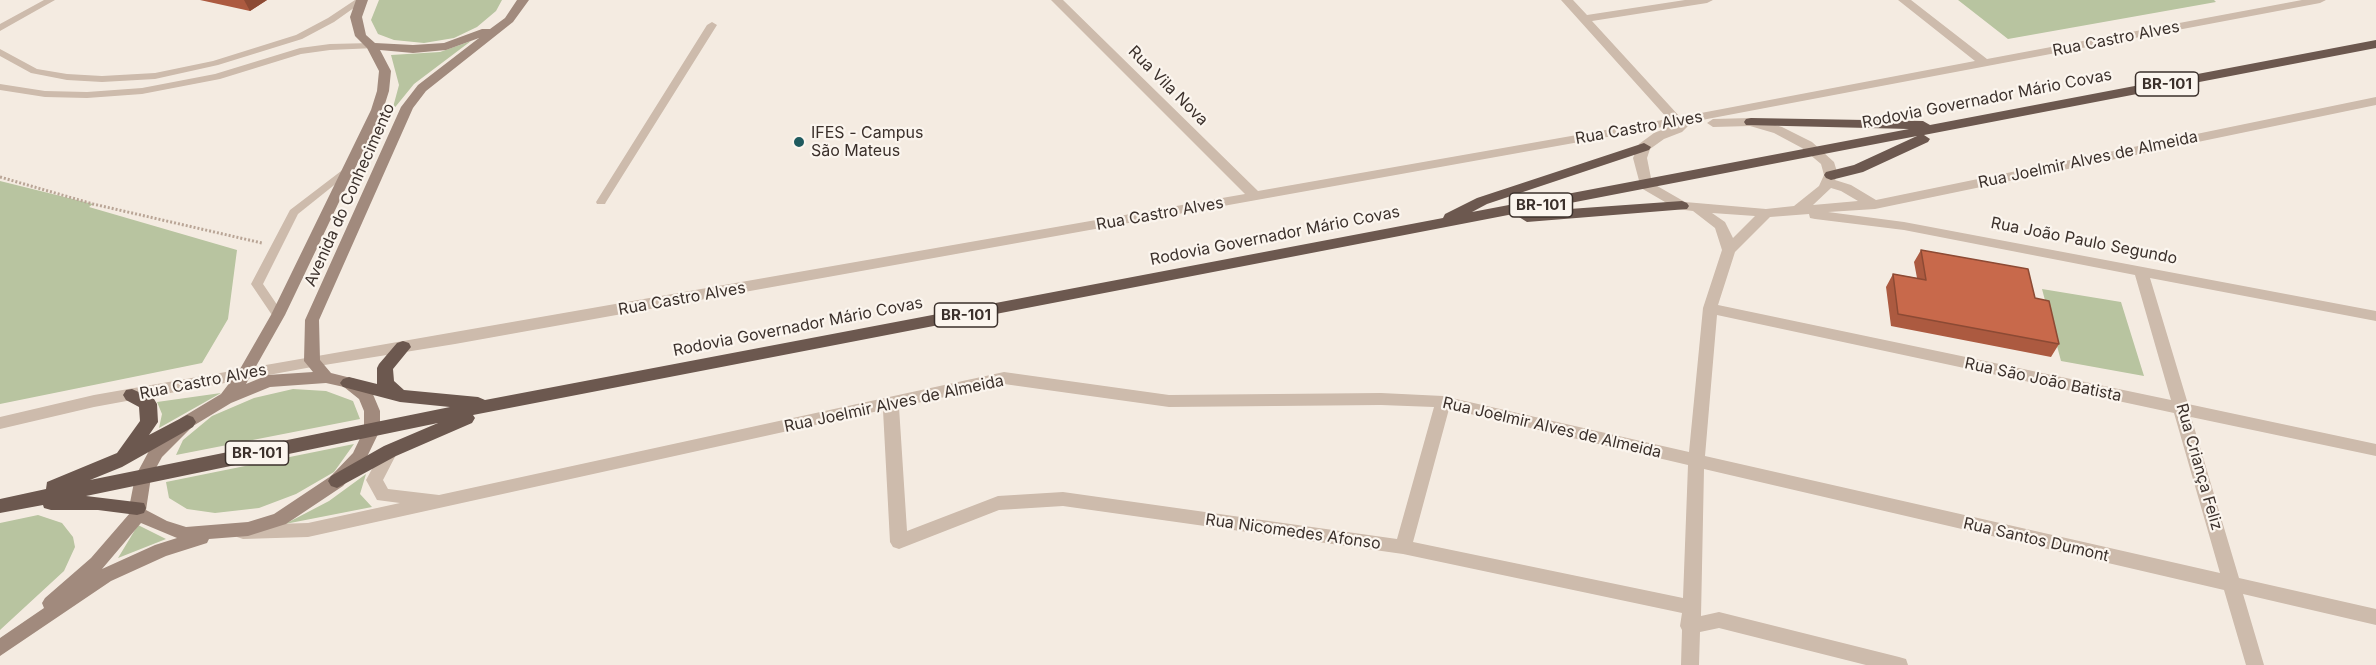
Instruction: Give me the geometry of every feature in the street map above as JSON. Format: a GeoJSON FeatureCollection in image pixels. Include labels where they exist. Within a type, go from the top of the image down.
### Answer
{"type":"FeatureCollection","features":[{"type":"Feature","properties":{"kind":"highway","name":"Rodovia Governador Mário Covas"},"geometry":{"type":"LineString","coordinates":[[7,505],[497,404],[1436,226],[2376,44]]}},
{"type":"Feature","properties":{"kind":"highway"},"geometry":{"type":"LineString","coordinates":[[1751,122],[1957,125]]}},
{"type":"Feature","properties":{"kind":"highway"},"geometry":{"type":"LineString","coordinates":[[1829,178],[1858,170],[1899,148],[1957,125]]}},
{"type":"Feature","properties":{"kind":"highway"},"geometry":{"type":"LineString","coordinates":[[1436,226],[1482,201],[1644,147]]}},
{"type":"Feature","properties":{"kind":"highway"},"geometry":{"type":"LineString","coordinates":[[1436,226],[1682,206]]}},
{"type":"Feature","properties":{"kind":"highway"},"geometry":{"type":"LineString","coordinates":[[400,396],[385,383],[385,368],[403,347]]}},
{"type":"Feature","properties":{"kind":"highway"},"geometry":{"type":"LineString","coordinates":[[349,383],[400,396],[497,404]]}},
{"type":"Feature","properties":{"kind":"highway"},"geometry":{"type":"LineString","coordinates":[[116,462],[134,445],[149,422],[148,404],[132,395]]}},
{"type":"Feature","properties":{"kind":"highway"},"geometry":{"type":"LineString","coordinates":[[338,481],[390,451],[497,404]]}},
{"type":"Feature","properties":{"kind":"highway"},"geometry":{"type":"LineString","coordinates":[[7,505],[116,462],[187,422]]}},
{"type":"Feature","properties":{"kind":"highway"},"geometry":{"type":"LineString","coordinates":[[7,505],[98,503],[138,511]]}},
{"type":"Feature","properties":{"kind":"main road","name":"Avenida do Conhecimento"},"geometry":{"type":"LineString","coordinates":[[225,399],[246,373],[278,315],[384,91],[385,71],[372,46],[361,36],[356,18],[362,0]]}},
{"type":"Feature","properties":{"kind":"main road","name":"Avenida do Conhecimento"},"geometry":{"type":"LineString","coordinates":[[312,361],[312,320],[407,107],[422,88],[509,20],[523,0]]}},
{"type":"Feature","properties":{"kind":"main road"},"geometry":{"type":"LineString","coordinates":[[372,46],[413,50],[446,46],[478,35],[509,20]]}},
{"type":"Feature","properties":{"kind":"main road"},"geometry":{"type":"LineString","coordinates":[[312,361],[326,377]]}},
{"type":"Feature","properties":{"kind":"main road"},"geometry":{"type":"LineString","coordinates":[[0,648],[97,563],[138,511],[143,477],[156,453],[187,422],[225,399],[268,381],[326,377],[349,383],[366,396],[372,411],[372,430],[359,457],[338,481],[280,519],[248,529],[186,534],[161,526],[138,511]]}},
{"type":"Feature","properties":{"kind":"main road"},"geometry":{"type":"LineString","coordinates":[[0,648],[105,576],[161,550],[218,533]]}},
{"type":"Feature","properties":{"kind":"street"},"geometry":{"type":"LineString","coordinates":[[1567,0],[1680,124]]}},
{"type":"Feature","properties":{"kind":"street"},"geometry":{"type":"LineString","coordinates":[[1583,20],[1707,0]]}},
{"type":"Feature","properties":{"kind":"street"},"geometry":{"type":"LineString","coordinates":[[1904,0],[1986,64]]}},
{"type":"Feature","properties":{"kind":"street"},"geometry":{"type":"LineString","coordinates":[[2244,0],[2262,11]]}},
{"type":"Feature","properties":{"kind":"street","name":"Rua Castro Alves"},"geometry":{"type":"LineString","coordinates":[[0,423],[312,361],[1680,124],[2320,0]]}},
{"type":"Feature","properties":{"kind":"street","name":"Rua Vila Nova"},"geometry":{"type":"LineString","coordinates":[[1062,1],[1256,197]]}},
{"type":"Feature","properties":{"kind":"street","name":"Rua Joelmir Alves de Almeida"},"geometry":{"type":"LineString","coordinates":[[1798,210],[1875,204],[2376,101]]}},
{"type":"Feature","properties":{"kind":"street"},"geometry":{"type":"LineString","coordinates":[[1751,122],[1778,130],[1817,152],[1827,162],[1829,178],[1824,188],[1798,210],[1766,213],[1698,209],[1682,206],[1646,185],[1640,158],[1644,147],[1659,136],[1680,124],[1751,122]]}},
{"type":"Feature","properties":{"kind":"street"},"geometry":{"type":"LineString","coordinates":[[1829,178],[1875,204],[1904,226]]}},
{"type":"Feature","properties":{"kind":"street"},"geometry":{"type":"LineString","coordinates":[[1690,665],[1689,626],[1696,461],[1710,308],[1728,250],[1725,233],[1720,225],[1698,209]]}},
{"type":"Feature","properties":{"kind":"street","name":"Rua João Paulo Segundo"},"geometry":{"type":"LineString","coordinates":[[1783,212],[1904,226],[2376,316]]}},
{"type":"Feature","properties":{"kind":"street"},"geometry":{"type":"LineString","coordinates":[[1728,250],[1766,213]]}},
{"type":"Feature","properties":{"kind":"street","name":"Rua Criança Feliz"},"geometry":{"type":"LineString","coordinates":[[2140,270],[2183,410],[2255,665]]}},
{"type":"Feature","properties":{"kind":"street","name":"Rua São João Batista"},"geometry":{"type":"LineString","coordinates":[[1710,308],[2376,450]]}},
{"type":"Feature","properties":{"kind":"street","name":"Rua Joelmir Alves de Almeida"},"geometry":{"type":"LineString","coordinates":[[218,533],[308,530],[1004,378],[1168,401],[1381,399],[1443,402],[1696,461]]}},
{"type":"Feature","properties":{"kind":"street"},"geometry":{"type":"LineString","coordinates":[[1403,547],[1443,402]]}},
{"type":"Feature","properties":{"kind":"street","name":"Rua Nicomedes Afonso"},"geometry":{"type":"LineString","coordinates":[[891,404],[899,542],[998,503],[1063,500],[1403,547],[1690,607]]}},
{"type":"Feature","properties":{"kind":"street","name":"Rua Joelmir Alves de Almeida"},"geometry":{"type":"LineString","coordinates":[[390,451],[374,480],[383,495],[451,500]]}},
{"type":"Feature","properties":{"kind":"street","name":"Rua Santos Dumont"},"geometry":{"type":"LineString","coordinates":[[1696,461],[2376,617]]}},
{"type":"Feature","properties":{"kind":"street"},"geometry":{"type":"LineString","coordinates":[[1689,626],[1719,620],[1899,665]]}},
{"type":"Feature","properties":{"kind":"lane"},"geometry":{"type":"LineString","coordinates":[[0,28],[51,0]]}},
{"type":"Feature","properties":{"kind":"lane"},"geometry":{"type":"LineString","coordinates":[[0,60],[0,52],[34,71],[67,77],[102,79],[155,76],[215,63],[298,37],[362,0]]}},
{"type":"Feature","properties":{"kind":"lane"},"geometry":{"type":"LineString","coordinates":[[0,36],[16,20]]}},
{"type":"Feature","properties":{"kind":"lane"},"geometry":{"type":"LineString","coordinates":[[601,202],[712,25]]}},
{"type":"Feature","properties":{"kind":"lane"},"geometry":{"type":"LineString","coordinates":[[0,87],[45,94],[87,95],[142,91],[217,77],[300,51],[330,47],[372,46]]}},
{"type":"Feature","properties":{"kind":"lane"},"geometry":{"type":"LineString","coordinates":[[278,315],[257,284],[294,212],[349,168]]}},
{"type":"Feature","properties":{"kind":"path"},"geometry":{"type":"LineString","coordinates":[[0,177],[93,204],[278,246]]}},
{"type":"Feature","properties":{"kind":"green space"},"geometry":{"type":"Polygon","coordinates":[[[379,0],[502,0],[496,11],[477,27],[454,38],[424,43],[394,40],[378,34],[371,20],[379,0]]]}},
{"type":"Feature","properties":{"kind":"green space"},"geometry":{"type":"Polygon","coordinates":[[[1958,0],[2214,0],[2216,2],[2008,39],[1958,0]]]}},
{"type":"Feature","properties":{"kind":"green space"},"geometry":{"type":"Polygon","coordinates":[[[471,41],[414,84],[392,111],[399,85],[391,55],[440,52],[471,41]]]}},
{"type":"Feature","properties":{"kind":"green space"},"geometry":{"type":"Polygon","coordinates":[[[0,181],[93,204],[89,207],[237,250],[228,319],[202,363],[0,404],[0,181]]]}},
{"type":"Feature","properties":{"kind":"green space"},"geometry":{"type":"Polygon","coordinates":[[[2042,289],[2121,302],[2144,376],[2061,361],[2042,289]]]}},
{"type":"Feature","properties":{"kind":"green space"},"geometry":{"type":"Polygon","coordinates":[[[293,389],[326,391],[353,401],[360,419],[176,455],[183,440],[212,416],[254,398],[293,389]]]}},
{"type":"Feature","properties":{"kind":"green space"},"geometry":{"type":"Polygon","coordinates":[[[221,393],[159,428],[162,414],[157,402],[221,393]]]}},
{"type":"Feature","properties":{"kind":"green space"},"geometry":{"type":"Polygon","coordinates":[[[354,444],[334,472],[296,494],[259,508],[215,513],[187,509],[169,498],[166,482],[354,444]]]}},
{"type":"Feature","properties":{"kind":"green space"},"geometry":{"type":"Polygon","coordinates":[[[366,474],[360,494],[372,507],[285,524],[329,501],[366,474]]]}},
{"type":"Feature","properties":{"kind":"green space"},"geometry":{"type":"Polygon","coordinates":[[[38,515],[62,523],[73,537],[75,547],[64,571],[0,630],[0,523],[38,515]]]}},
{"type":"Feature","properties":{"kind":"green space"},"geometry":{"type":"Polygon","coordinates":[[[138,525],[166,539],[118,558],[138,525]]]}},
{"type":"Feature","properties":{"kind":"building"},"geometry":{"type":"Polygon","coordinates":[[[1921,250],[2028,269],[2035,298],[2049,301],[2059,344],[1898,314],[1893,274],[1926,280],[1921,250]]]}},
{"type":"Feature","properties":{"kind":"place","name":"IFES - Campus São Mateus"},"geometry":{"type":"Point","coordinates":[799,142]}}]}
